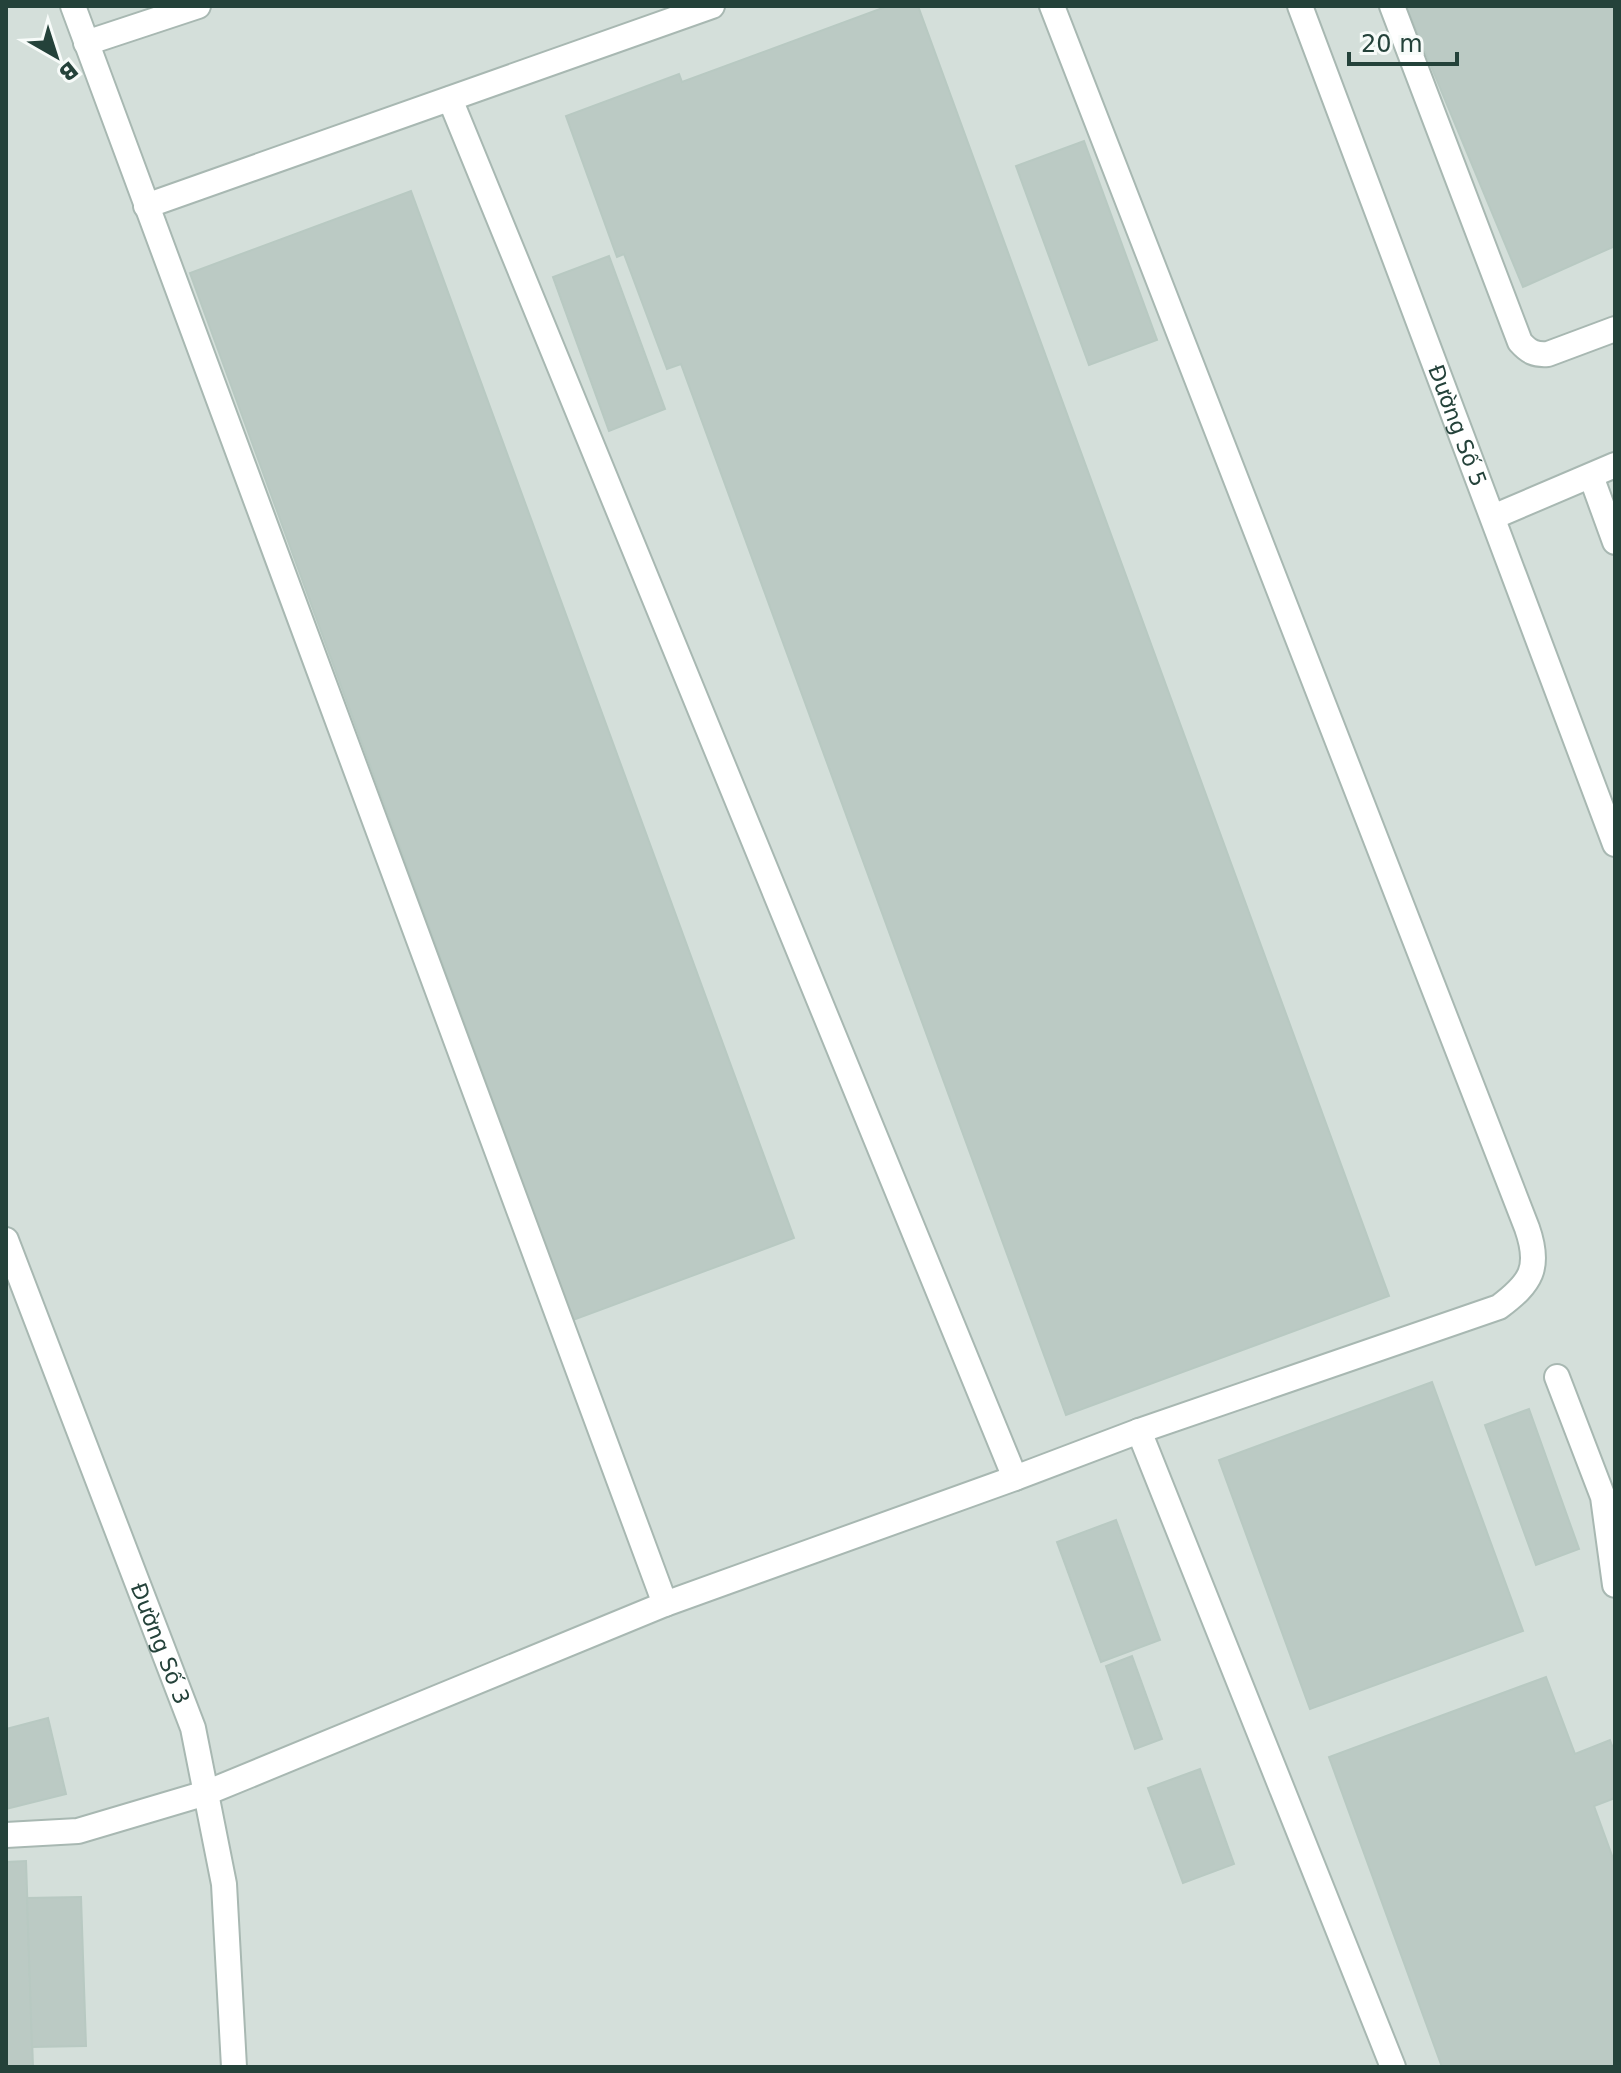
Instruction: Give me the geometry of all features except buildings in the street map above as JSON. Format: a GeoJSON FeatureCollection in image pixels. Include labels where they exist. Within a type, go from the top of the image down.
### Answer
{"type":"FeatureCollection","features":[{"type":"Feature","properties":{"kind":"street"},"geometry":{"type":"LineString","coordinates":[[73,6],[665,1604]]}},
{"type":"Feature","properties":{"kind":"street"},"geometry":{"type":"LineString","coordinates":[[86,43],[198,6]]}},
{"type":"Feature","properties":{"kind":"street"},"geometry":{"type":"LineString","coordinates":[[146,206],[712,6]]}},
{"type":"Feature","properties":{"kind":"street"},"geometry":{"type":"LineString","coordinates":[[6,1835],[78,1831],[206,1793],[665,1604],[1139,1431],[1499,1307],[1521,1291],[1533,1271],[1535,1249],[1052,6]]}},
{"type":"Feature","properties":{"kind":"street","name":"Đường Số 5"},"geometry":{"type":"LineString","coordinates":[[1300,6],[1615,844]]}},
{"type":"Feature","properties":{"kind":"street"},"geometry":{"type":"LineString","coordinates":[[1392,6],[1520,342],[1528,351],[1538,355],[1548,354],[1615,329]]}},
{"type":"Feature","properties":{"kind":"street"},"geometry":{"type":"LineString","coordinates":[[450,99],[1015,1478]]}},
{"type":"Feature","properties":{"kind":"street"},"geometry":{"type":"LineString","coordinates":[[1493,517],[1615,465]]}},
{"type":"Feature","properties":{"kind":"street"},"geometry":{"type":"LineString","coordinates":[[1591,476],[1615,542]]}},
{"type":"Feature","properties":{"kind":"street","name":"Đường Số 3"},"geometry":{"type":"LineString","coordinates":[[6,1240],[193,1728],[224,1884],[234,2067]]}},
{"type":"Feature","properties":{"kind":"street"},"geometry":{"type":"LineString","coordinates":[[1557,1377],[1603,1497],[1615,1585]]}},
{"type":"Feature","properties":{"kind":"street"},"geometry":{"type":"LineString","coordinates":[[1139,1431],[1393,2067]]}},
{"type":"Feature","properties":{"kind":"shaded area"},"geometry":{"type":"Polygon","coordinates":[[[6,6],[1615,6],[1615,2067],[6,2067],[6,6]]]}}]}
